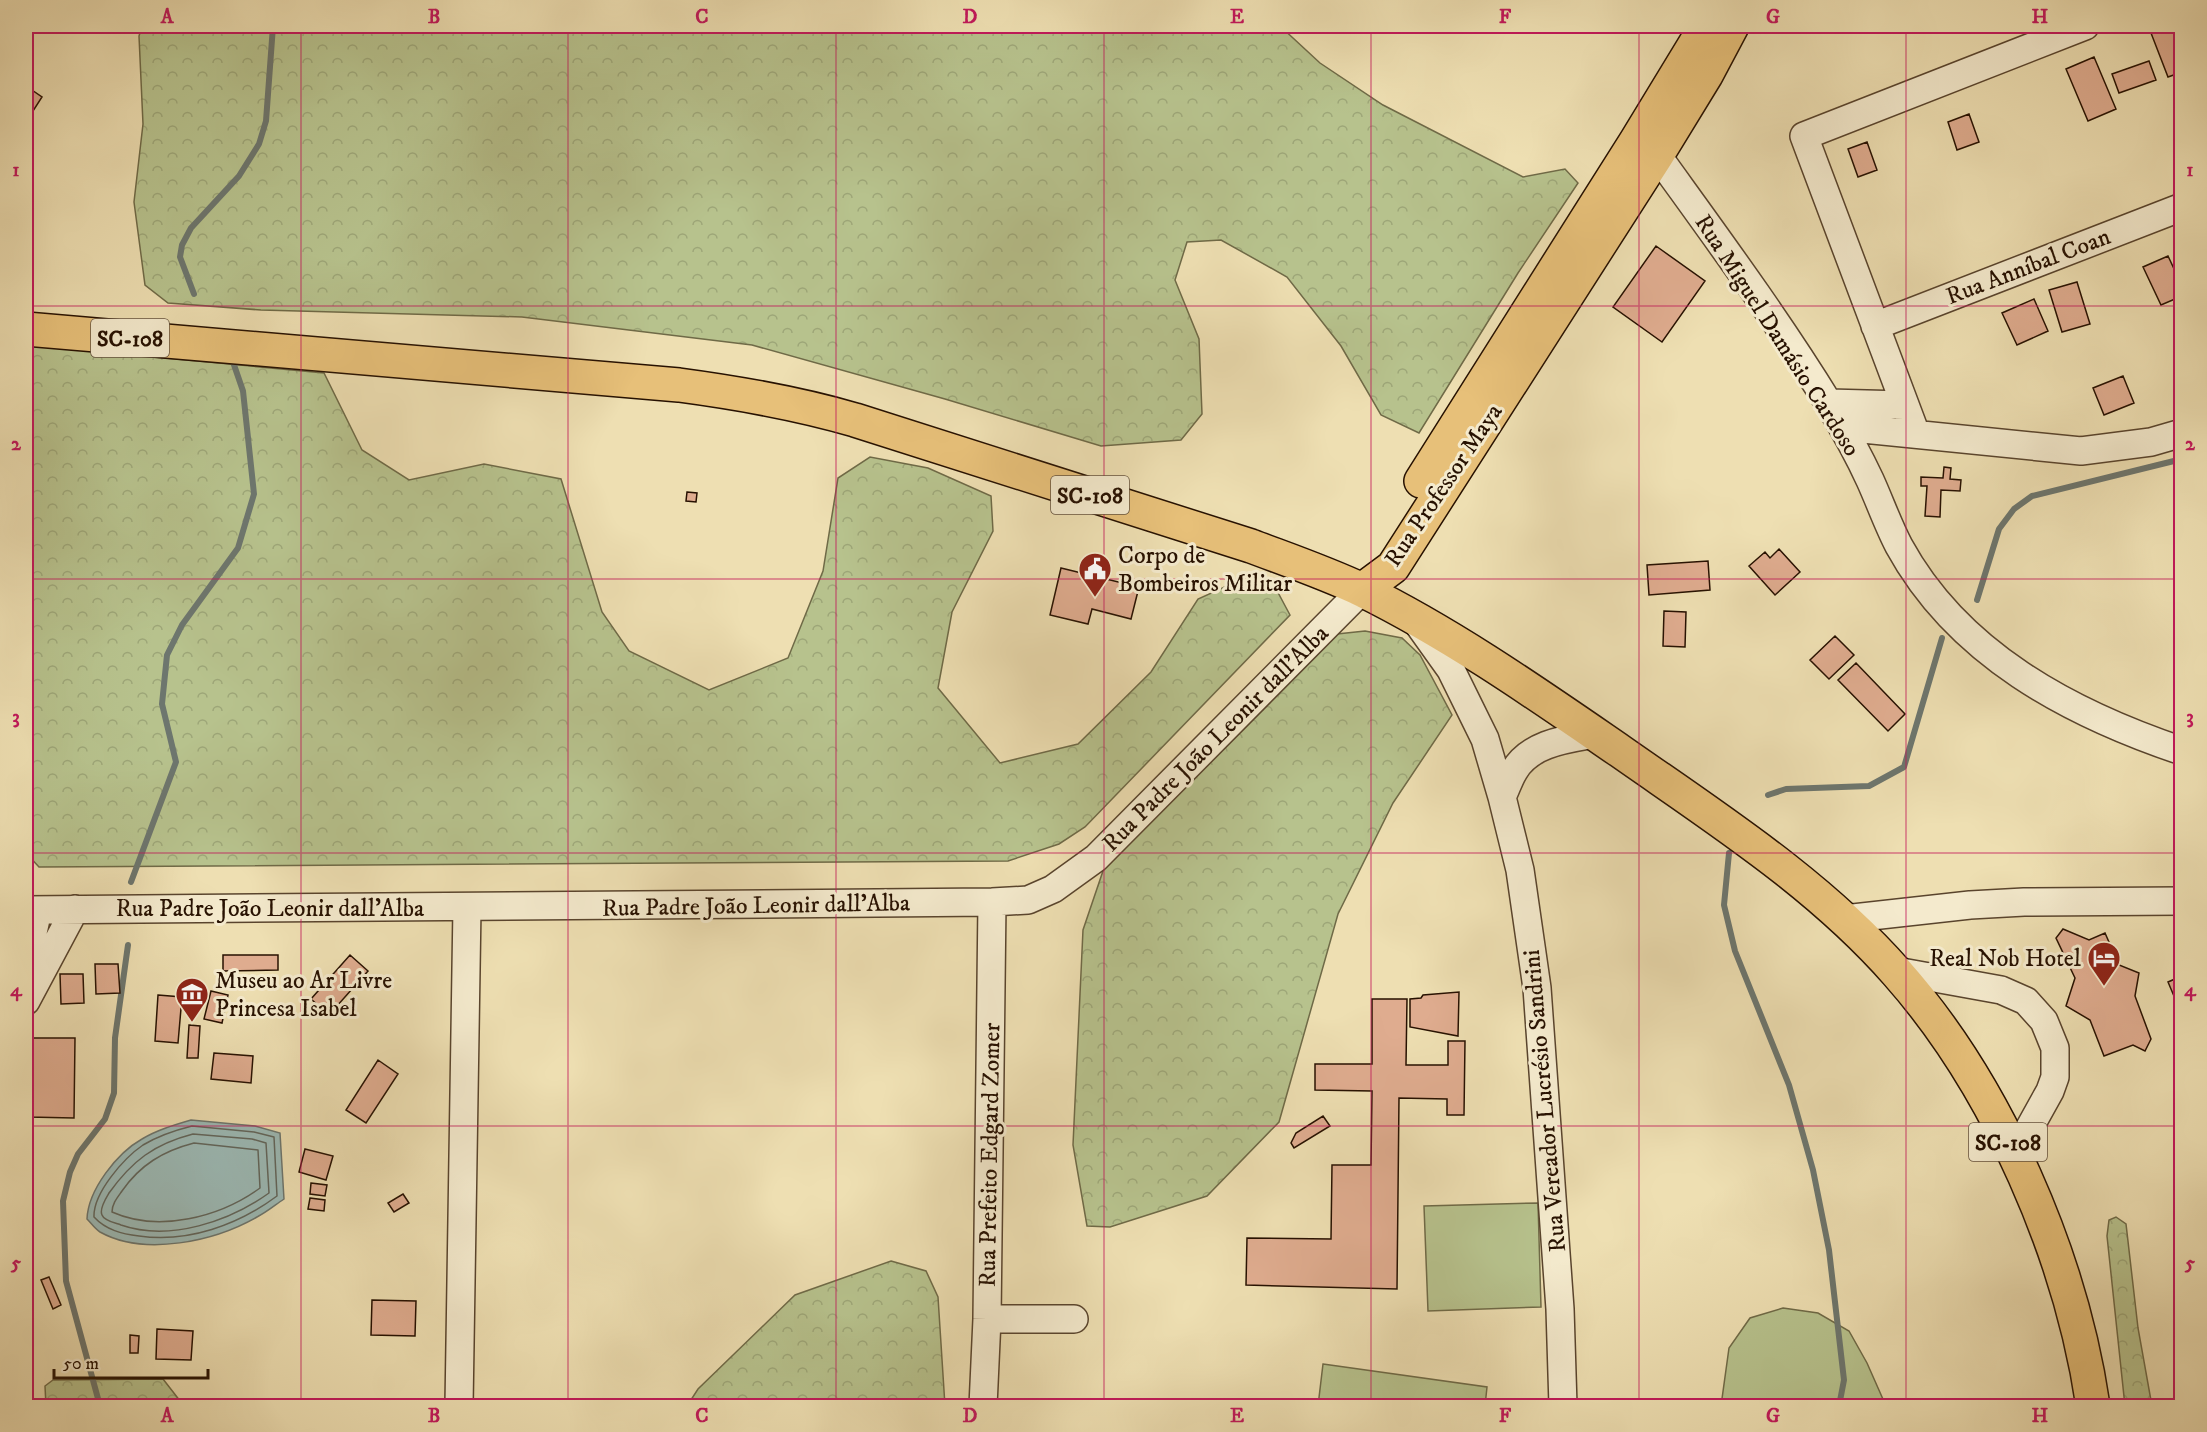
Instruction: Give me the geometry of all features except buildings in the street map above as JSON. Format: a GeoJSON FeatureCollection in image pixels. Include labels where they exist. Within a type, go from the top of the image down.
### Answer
{"type":"FeatureCollection","features":[{"type":"Feature","properties":{"kind":"main road","name":"Rua Professor Maya"},"geometry":{"type":"LineString","coordinates":[[1362,590],[1393,567],[1647,148],[1706,26]]}},
{"type":"Feature","properties":{"kind":"main road","name":"Rua Professor Maya"},"geometry":{"type":"LineString","coordinates":[[1647,148],[1706,75],[1732,26]]}},
{"type":"Feature","properties":{"kind":"main road","name":"SC-108"},"geometry":{"type":"LineString","coordinates":[[26,329],[679,385],[765,397],[855,420],[1251,546],[1362,590],[1414,618],[1504,673],[1747,840],[1844,919],[1896,971],[1941,1027],[2015,1154],[2050,1242],[2075,1319],[2092,1407]]}},
{"type":"Feature","properties":{"kind":"street"},"geometry":{"type":"LineString","coordinates":[[1916,434],[1804,136],[2085,26]]}},
{"type":"Feature","properties":{"kind":"street","name":"Rua Miguel Damásio Cardoso"},"geometry":{"type":"LineString","coordinates":[[1647,148],[1754,290],[1828,403],[1858,456],[1899,545],[1920,580],[1948,615],[2004,664],[2040,688],[2130,733],[2181,751]]}},
{"type":"Feature","properties":{"kind":"street","name":"Rua Anníbal Coan"},"geometry":{"type":"LineString","coordinates":[[1875,326],[2181,207]]}},
{"type":"Feature","properties":{"kind":"street"},"geometry":{"type":"LineString","coordinates":[[1828,403],[1905,405]]}},
{"type":"Feature","properties":{"kind":"street"},"geometry":{"type":"LineString","coordinates":[[1843,428],[2081,451],[2151,442],[2181,433]]}},
{"type":"Feature","properties":{"kind":"street","name":"Rua Padre João Leonir dall'Alba"},"geometry":{"type":"LineString","coordinates":[[32,910],[992,903],[1028,900],[1053,889],[1096,858],[1362,590]]}},
{"type":"Feature","properties":{"kind":"street","name":"Rua Vereador Lucrésio Sandrini"},"geometry":{"type":"LineString","coordinates":[[1414,618],[1451,670],[1485,739],[1520,870],[1537,988],[1560,1309],[1563,1407]]}},
{"type":"Feature","properties":{"kind":"street"},"geometry":{"type":"LineString","coordinates":[[1502,797],[1515,768],[1534,752],[1555,741],[1594,734]]}},
{"type":"Feature","properties":{"kind":"street"},"geometry":{"type":"LineString","coordinates":[[1844,919],[2002,903],[2181,901]]}},
{"type":"Feature","properties":{"kind":"street","name":"Rua Prefeito Edgard Zomer"},"geometry":{"type":"LineString","coordinates":[[983,1407],[987,1318],[992,903]]}},
{"type":"Feature","properties":{"kind":"street"},"geometry":{"type":"LineString","coordinates":[[459,1407],[467,907]]}},
{"type":"Feature","properties":{"kind":"street"},"geometry":{"type":"LineString","coordinates":[[26,1001],[75,909]]}},
{"type":"Feature","properties":{"kind":"street"},"geometry":{"type":"LineString","coordinates":[[26,964],[32,910]]}},
{"type":"Feature","properties":{"kind":"street"},"geometry":{"type":"LineString","coordinates":[[1896,971],[2001,990],[2026,1001],[2044,1021],[2055,1048],[2055,1077],[2050,1091],[2015,1154]]}},
{"type":"Feature","properties":{"kind":"street"},"geometry":{"type":"LineString","coordinates":[[987,1318],[1074,1319]]}},
{"type":"Feature","properties":{"kind":"green space"},"geometry":{"type":"Polygon","coordinates":[[[142,26],[1280,26],[1320,63],[1383,105],[1523,177],[1565,169],[1578,183],[1518,273],[1419,433],[1381,415],[1341,346],[1287,277],[1221,240],[1187,242],[1175,280],[1199,339],[1202,414],[1181,440],[1101,446],[752,345],[522,317],[261,310],[168,303],[145,285],[134,202],[143,124],[139,36],[142,26]]]}},
{"type":"Feature","properties":{"kind":"green space"},"geometry":{"type":"Polygon","coordinates":[[[26,345],[324,373],[362,450],[409,480],[484,464],[561,479],[602,612],[629,651],[709,690],[788,658],[823,571],[838,478],[870,457],[928,468],[991,496],[993,531],[952,612],[938,688],[1000,763],[1078,744],[1151,672],[1198,599],[1240,580],[1275,587],[1290,615],[1085,827],[1059,844],[1008,861],[39,867],[26,853],[26,345]]]}},
{"type":"Feature","properties":{"kind":"green space"},"geometry":{"type":"Polygon","coordinates":[[[1365,631],[1402,638],[1420,655],[1452,715],[1393,803],[1338,914],[1279,1122],[1207,1196],[1110,1227],[1087,1226],[1073,1145],[1083,930],[1104,868],[1337,634],[1365,631]]]}},
{"type":"Feature","properties":{"kind":"green space"},"geometry":{"type":"Polygon","coordinates":[[[1538,1203],[1541,1307],[1428,1311],[1424,1206],[1538,1203]]]}},
{"type":"Feature","properties":{"kind":"green space"},"geometry":{"type":"Polygon","coordinates":[[[2116,1217],[2126,1224],[2138,1328],[2152,1406],[2125,1406],[2107,1236],[2109,1220],[2116,1217]]]}},
{"type":"Feature","properties":{"kind":"green space"},"geometry":{"type":"Polygon","coordinates":[[[891,1261],[926,1271],[938,1297],[945,1406],[687,1406],[698,1389],[795,1295],[891,1261]]]}},
{"type":"Feature","properties":{"kind":"green space"},"geometry":{"type":"Polygon","coordinates":[[[1783,1308],[1818,1313],[1849,1331],[1867,1363],[1886,1406],[1721,1406],[1729,1348],[1750,1318],[1783,1308]]]}},
{"type":"Feature","properties":{"kind":"green space"},"geometry":{"type":"Polygon","coordinates":[[[1323,1364],[1487,1387],[1485,1406],[1318,1406],[1323,1364]]]}},
{"type":"Feature","properties":{"kind":"green space"},"geometry":{"type":"Polygon","coordinates":[[[163,1379],[184,1406],[46,1406],[45,1386],[53,1380],[163,1379]]]}},
{"type":"Feature","properties":{"kind":"water"},"geometry":{"type":"Polygon","coordinates":[[[191,1120],[255,1126],[280,1133],[284,1199],[240,1226],[201,1239],[180,1243],[138,1244],[118,1240],[96,1229],[87,1219],[92,1196],[114,1163],[132,1145],[148,1136],[191,1120]]]}},
{"type":"Feature","properties":{"kind":"waterway"},"geometry":{"type":"LineString","coordinates":[[194,294],[180,257],[182,245],[191,228],[239,176],[259,144],[266,121],[273,26]]}},
{"type":"Feature","properties":{"kind":"waterway"},"geometry":{"type":"LineString","coordinates":[[131,882],[176,762],[162,704],[167,655],[182,625],[238,548],[254,494],[243,391],[232,359]]}},
{"type":"Feature","properties":{"kind":"waterway"},"geometry":{"type":"LineString","coordinates":[[1977,600],[1999,529],[2014,509],[2032,496],[2182,459]]}},
{"type":"Feature","properties":{"kind":"waterway"},"geometry":{"type":"LineString","coordinates":[[1768,795],[1786,789],[1869,786],[1904,767],[1942,638]]}},
{"type":"Feature","properties":{"kind":"waterway"},"geometry":{"type":"LineString","coordinates":[[1729,853],[1724,905],[1735,951],[1789,1085],[1813,1170],[1829,1250],[1844,1380],[1839,1406]]}},
{"type":"Feature","properties":{"kind":"waterway"},"geometry":{"type":"LineString","coordinates":[[100,1406],[66,1281],[63,1201],[70,1172],[78,1154],[105,1119],[114,1093],[115,1038],[128,945]]}},
{"type":"Feature","properties":{"kind":"place","name":"Corpo de Bombeiros Militar"},"geometry":{"type":"Point","coordinates":[1095,598]}},
{"type":"Feature","properties":{"kind":"place","name":"Real Nob Hotel"},"geometry":{"type":"Point","coordinates":[2104,987]}},
{"type":"Feature","properties":{"kind":"place","name":"Museu ao Ar Livre Princesa Isabel"},"geometry":{"type":"Point","coordinates":[192,1023]}}]}
